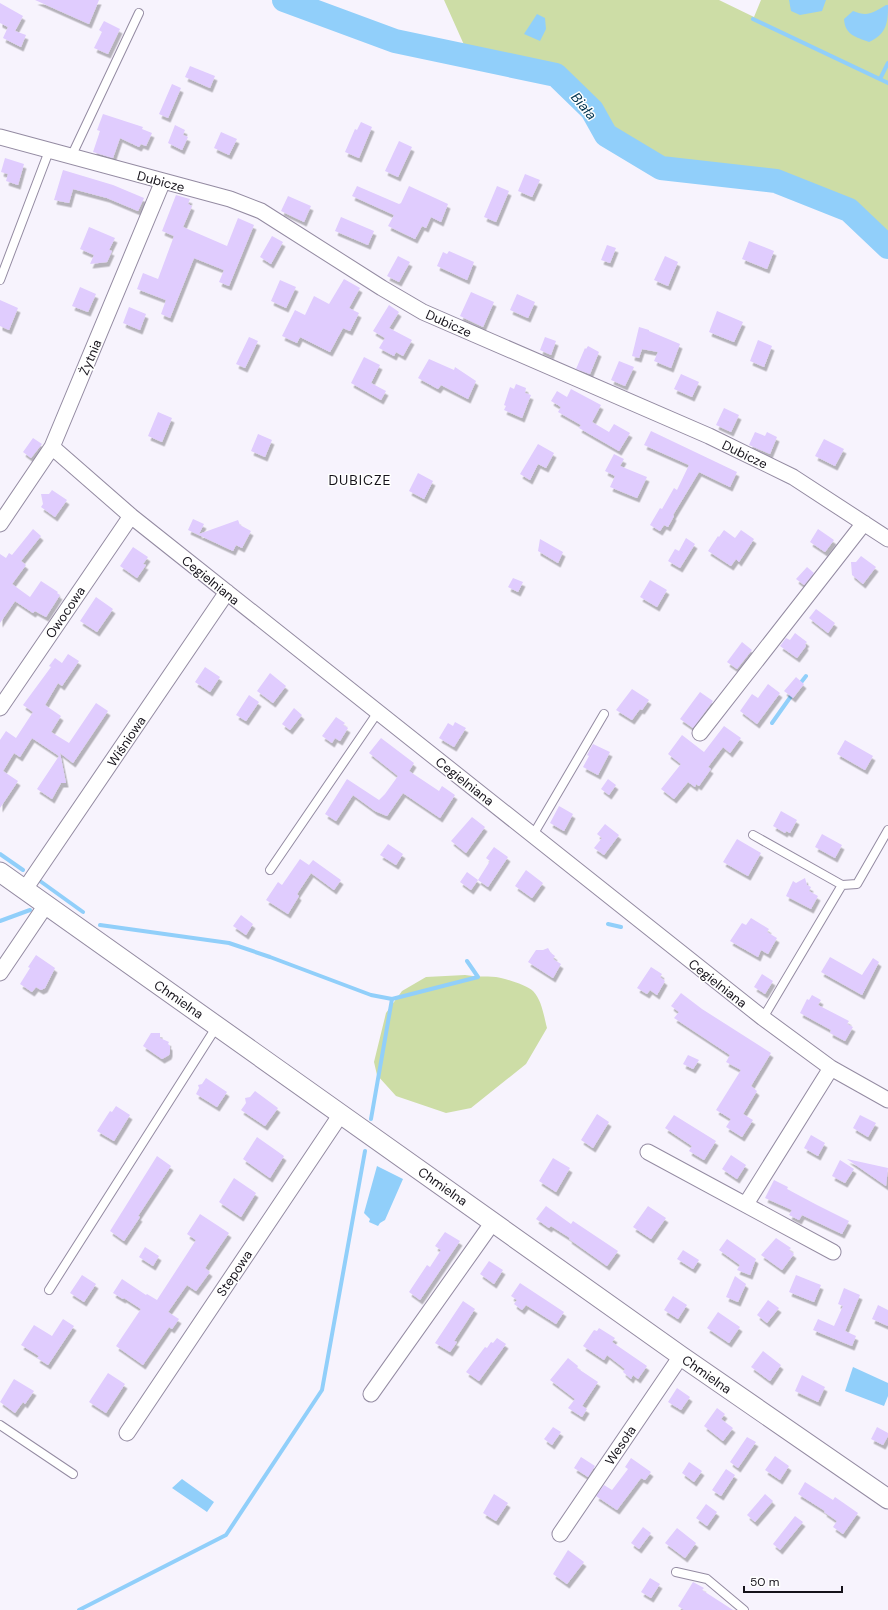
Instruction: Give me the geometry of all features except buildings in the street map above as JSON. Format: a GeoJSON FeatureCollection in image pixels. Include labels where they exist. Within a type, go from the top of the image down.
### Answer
{"type":"FeatureCollection","features":[{"type":"Feature","properties":{"kind":"street","name":"Dubicze"},"geometry":{"type":"LineString","coordinates":[[0,137],[230,199],[261,211],[382,288],[423,312],[709,436],[793,477],[888,539]]}},
{"type":"Feature","properties":{"kind":"street","name":"Żytnia"},"geometry":{"type":"LineString","coordinates":[[0,524],[52,447],[163,181]]}},
{"type":"Feature","properties":{"kind":"street","name":"Cegielniana"},"geometry":{"type":"LineString","coordinates":[[52,447],[131,516],[763,1018],[831,1068],[888,1100]]}},
{"type":"Feature","properties":{"kind":"street","name":"Owocowa"},"geometry":{"type":"LineString","coordinates":[[0,708],[131,516]]}},
{"type":"Feature","properties":{"kind":"street"},"geometry":{"type":"LineString","coordinates":[[700,733],[864,523]]}},
{"type":"Feature","properties":{"kind":"street","name":"Wiśniowa"},"geometry":{"type":"LineString","coordinates":[[25,890],[227,592]]}},
{"type":"Feature","properties":{"kind":"street","name":"Chmielna"},"geometry":{"type":"LineString","coordinates":[[0,872],[681,1356],[888,1499]]}},
{"type":"Feature","properties":{"kind":"street"},"geometry":{"type":"LineString","coordinates":[[0,973],[46,905]]}},
{"type":"Feature","properties":{"kind":"street"},"geometry":{"type":"LineString","coordinates":[[746,1204],[831,1068]]}},
{"type":"Feature","properties":{"kind":"street","name":"Stepowa"},"geometry":{"type":"LineString","coordinates":[[126,1433],[341,1114]]}},
{"type":"Feature","properties":{"kind":"street"},"geometry":{"type":"LineString","coordinates":[[648,1152],[833,1252]]}},
{"type":"Feature","properties":{"kind":"street"},"geometry":{"type":"LineString","coordinates":[[371,1394],[493,1222]]}},
{"type":"Feature","properties":{"kind":"street","name":"Wesoła"},"geometry":{"type":"LineString","coordinates":[[560,1534],[681,1356]]}},
{"type":"Feature","properties":{"kind":"lane"},"geometry":{"type":"LineString","coordinates":[[71,157],[139,13]]}},
{"type":"Feature","properties":{"kind":"lane"},"geometry":{"type":"LineString","coordinates":[[0,280],[50,151]]}},
{"type":"Feature","properties":{"kind":"lane"},"geometry":{"type":"LineString","coordinates":[[270,870],[378,712]]}},
{"type":"Feature","properties":{"kind":"lane"},"geometry":{"type":"LineString","coordinates":[[533,835],[604,714]]}},
{"type":"Feature","properties":{"kind":"lane"},"geometry":{"type":"LineString","coordinates":[[753,835],[842,885],[857,884],[888,830]]}},
{"type":"Feature","properties":{"kind":"lane"},"geometry":{"type":"LineString","coordinates":[[763,1018],[842,885]]}},
{"type":"Feature","properties":{"kind":"lane"},"geometry":{"type":"LineString","coordinates":[[49,1290],[217,1026]]}},
{"type":"Feature","properties":{"kind":"lane"},"geometry":{"type":"LineString","coordinates":[[0,1425],[73,1474]]}},
{"type":"Feature","properties":{"kind":"lane"},"geometry":{"type":"LineString","coordinates":[[676,1572],[707,1579],[744,1610]]}},
{"type":"Feature","properties":{"kind":"green space"},"geometry":{"type":"Polygon","coordinates":[[[444,0],[719,0],[754,17],[761,0],[888,0],[888,247],[849,210],[776,181],[661,168],[606,135],[592,110],[556,75],[469,56],[444,0]]]}},
{"type":"Feature","properties":{"kind":"green space"},"geometry":{"type":"Polygon","coordinates":[[[465,975],[500,978],[526,986],[533,991],[539,999],[547,1028],[526,1064],[471,1108],[446,1113],[396,1096],[377,1075],[374,1062],[386,1013],[402,991],[426,977],[465,975]]]}},
{"type":"Feature","properties":{"kind":"water"},"geometry":{"type":"Polygon","coordinates":[[[789,0],[826,0],[822,11],[800,15],[791,11],[789,0]]]}},
{"type":"Feature","properties":{"kind":"water"},"geometry":{"type":"Polygon","coordinates":[[[888,5],[887,22],[883,31],[875,39],[869,42],[860,39],[852,35],[846,29],[844,19],[853,11],[866,14],[888,5]]]}},
{"type":"Feature","properties":{"kind":"water"},"geometry":{"type":"Polygon","coordinates":[[[537,14],[545,18],[546,29],[540,41],[524,34],[537,14]]]}},
{"type":"Feature","properties":{"kind":"water"},"geometry":{"type":"Polygon","coordinates":[[[377,1166],[403,1179],[385,1220],[378,1226],[369,1222],[370,1219],[364,1213],[377,1166]]]}},
{"type":"Feature","properties":{"kind":"water"},"geometry":{"type":"Polygon","coordinates":[[[853,1367],[888,1383],[888,1396],[884,1406],[845,1391],[853,1367]]]}},
{"type":"Feature","properties":{"kind":"water"},"geometry":{"type":"Polygon","coordinates":[[[182,1479],[214,1502],[207,1512],[172,1488],[182,1479]]]}},
{"type":"Feature","properties":{"kind":"waterway","name":"Biała"},"geometry":{"type":"LineString","coordinates":[[284,0],[395,41],[556,75],[592,110],[606,135],[661,168],[776,181],[849,210],[888,247]]}},
{"type":"Feature","properties":{"kind":"waterway"},"geometry":{"type":"LineString","coordinates":[[753,19],[888,83]]}},
{"type":"Feature","properties":{"kind":"waterway"},"geometry":{"type":"LineString","coordinates":[[880,79],[888,63]]}},
{"type":"Feature","properties":{"kind":"waterway"},"geometry":{"type":"LineString","coordinates":[[799,685],[806,676]]}},
{"type":"Feature","properties":{"kind":"waterway"},"geometry":{"type":"LineString","coordinates":[[772,723],[794,692]]}},
{"type":"Feature","properties":{"kind":"waterway"},"geometry":{"type":"LineString","coordinates":[[0,854],[23,870]]}},
{"type":"Feature","properties":{"kind":"waterway"},"geometry":{"type":"LineString","coordinates":[[40,881],[83,912]]}},
{"type":"Feature","properties":{"kind":"waterway"},"geometry":{"type":"LineString","coordinates":[[0,921],[30,910]]}},
{"type":"Feature","properties":{"kind":"waterway"},"geometry":{"type":"LineString","coordinates":[[608,924],[621,927]]}},
{"type":"Feature","properties":{"kind":"waterway"},"geometry":{"type":"LineString","coordinates":[[100,925],[229,943],[371,995],[392,999],[478,977],[467,961]]}},
{"type":"Feature","properties":{"kind":"waterway"},"geometry":{"type":"LineString","coordinates":[[371,1119],[392,999]]}},
{"type":"Feature","properties":{"kind":"waterway"},"geometry":{"type":"LineString","coordinates":[[79,1610],[226,1535],[322,1390],[365,1151]]}},
{"type":"Feature","properties":{"kind":"district","name":"DUBICZE"},"geometry":{"type":"Point","coordinates":[360,480]}}]}
